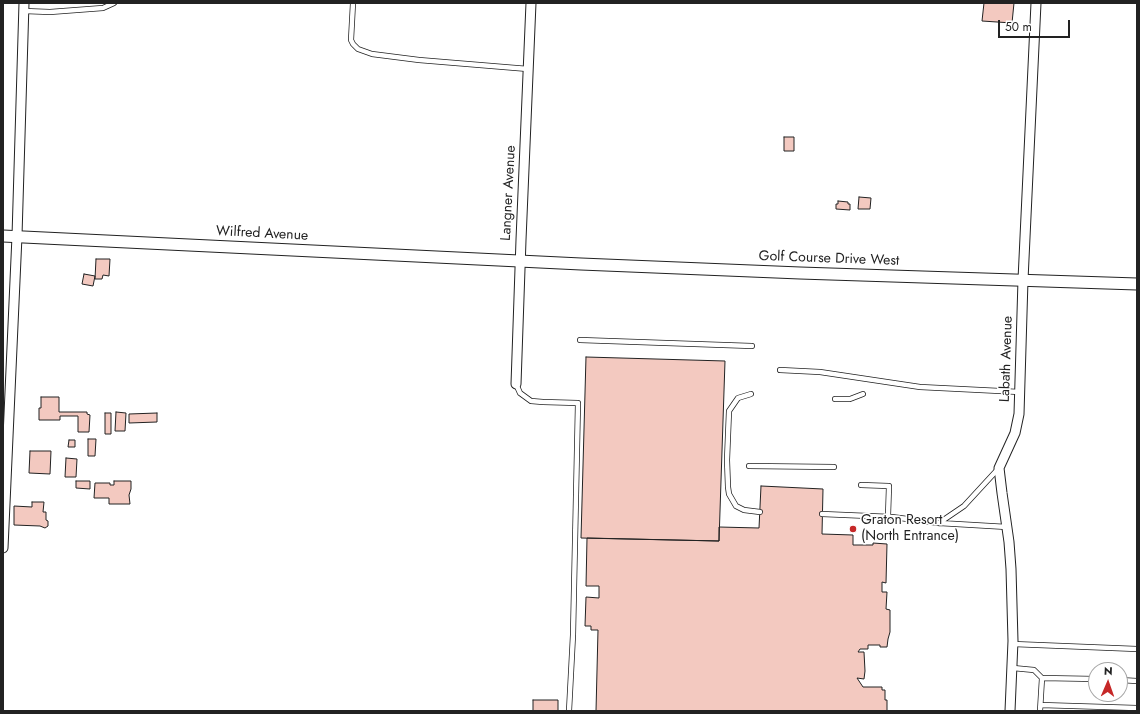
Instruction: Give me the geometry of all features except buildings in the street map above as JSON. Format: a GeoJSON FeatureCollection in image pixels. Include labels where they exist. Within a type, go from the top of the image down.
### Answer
{"type":"FeatureCollection","features":[{"type":"Feature","properties":{"kind":"street","name":"Langner Avenue"},"geometry":{"type":"LineString","coordinates":[[516,384],[531,3]]}},
{"type":"Feature","properties":{"kind":"street","name":"Labath Avenue"},"geometry":{"type":"LineString","coordinates":[[999,468],[1015,433],[1020,414],[1023,280],[1036,3]]}},
{"type":"Feature","properties":{"kind":"street"},"geometry":{"type":"LineString","coordinates":[[3,548],[17,236],[24,7]]}},
{"type":"Feature","properties":{"kind":"street","name":"Wilfred Avenue"},"geometry":{"type":"LineString","coordinates":[[3,236],[520,261]]}},
{"type":"Feature","properties":{"kind":"street","name":"Golf Course Drive West"},"geometry":{"type":"LineString","coordinates":[[520,261],[808,273],[1137,284]]}},
{"type":"Feature","properties":{"kind":"street"},"geometry":{"type":"LineString","coordinates":[[999,468],[1011,569],[1013,644],[1010,711]]}},
{"type":"Feature","properties":{"kind":"lane"},"geometry":{"type":"LineString","coordinates":[[24,7],[50,12],[103,8],[114,3]]}},
{"type":"Feature","properties":{"kind":"lane"},"geometry":{"type":"LineString","coordinates":[[353,3],[352,40],[353,44],[358,49],[372,54],[418,60],[528,69]]}},
{"type":"Feature","properties":{"kind":"lane"},"geometry":{"type":"LineString","coordinates":[[580,340],[752,346]]}},
{"type":"Feature","properties":{"kind":"lane"},"geometry":{"type":"LineString","coordinates":[[780,370],[820,372],[920,387],[1020,392]]}},
{"type":"Feature","properties":{"kind":"lane"},"geometry":{"type":"LineString","coordinates":[[516,384],[520,393],[531,400],[543,402],[578,403],[573,635],[569,711]]}},
{"type":"Feature","properties":{"kind":"lane"},"geometry":{"type":"LineString","coordinates":[[751,394],[738,398],[729,411],[727,460],[728,487],[729,494],[736,506],[744,510],[760,512]]}},
{"type":"Feature","properties":{"kind":"lane"},"geometry":{"type":"LineString","coordinates":[[835,399],[850,399],[863,394]]}},
{"type":"Feature","properties":{"kind":"lane"},"geometry":{"type":"LineString","coordinates":[[749,466],[834,467]]}},
{"type":"Feature","properties":{"kind":"lane"},"geometry":{"type":"LineString","coordinates":[[939,523],[964,506],[999,468]]}},
{"type":"Feature","properties":{"kind":"lane"},"geometry":{"type":"LineString","coordinates":[[861,485],[889,486],[888,516]]}},
{"type":"Feature","properties":{"kind":"lane"},"geometry":{"type":"LineString","coordinates":[[822,514],[888,516],[939,523],[1007,527]]}},
{"type":"Feature","properties":{"kind":"lane"},"geometry":{"type":"LineString","coordinates":[[1013,644],[1137,649]]}},
{"type":"Feature","properties":{"kind":"lane"},"geometry":{"type":"LineString","coordinates":[[1012,668],[1034,670],[1042,678],[1088,679]]}},
{"type":"Feature","properties":{"kind":"lane"},"geometry":{"type":"LineString","coordinates":[[1040,711],[1042,678]]}},
{"type":"Feature","properties":{"kind":"lane"},"geometry":{"type":"LineString","coordinates":[[1041,705],[1137,708]]}},
{"type":"Feature","properties":{"kind":"place","name":"Graton Resort (North Entrance)"},"geometry":{"type":"Point","coordinates":[853,529]}}]}
